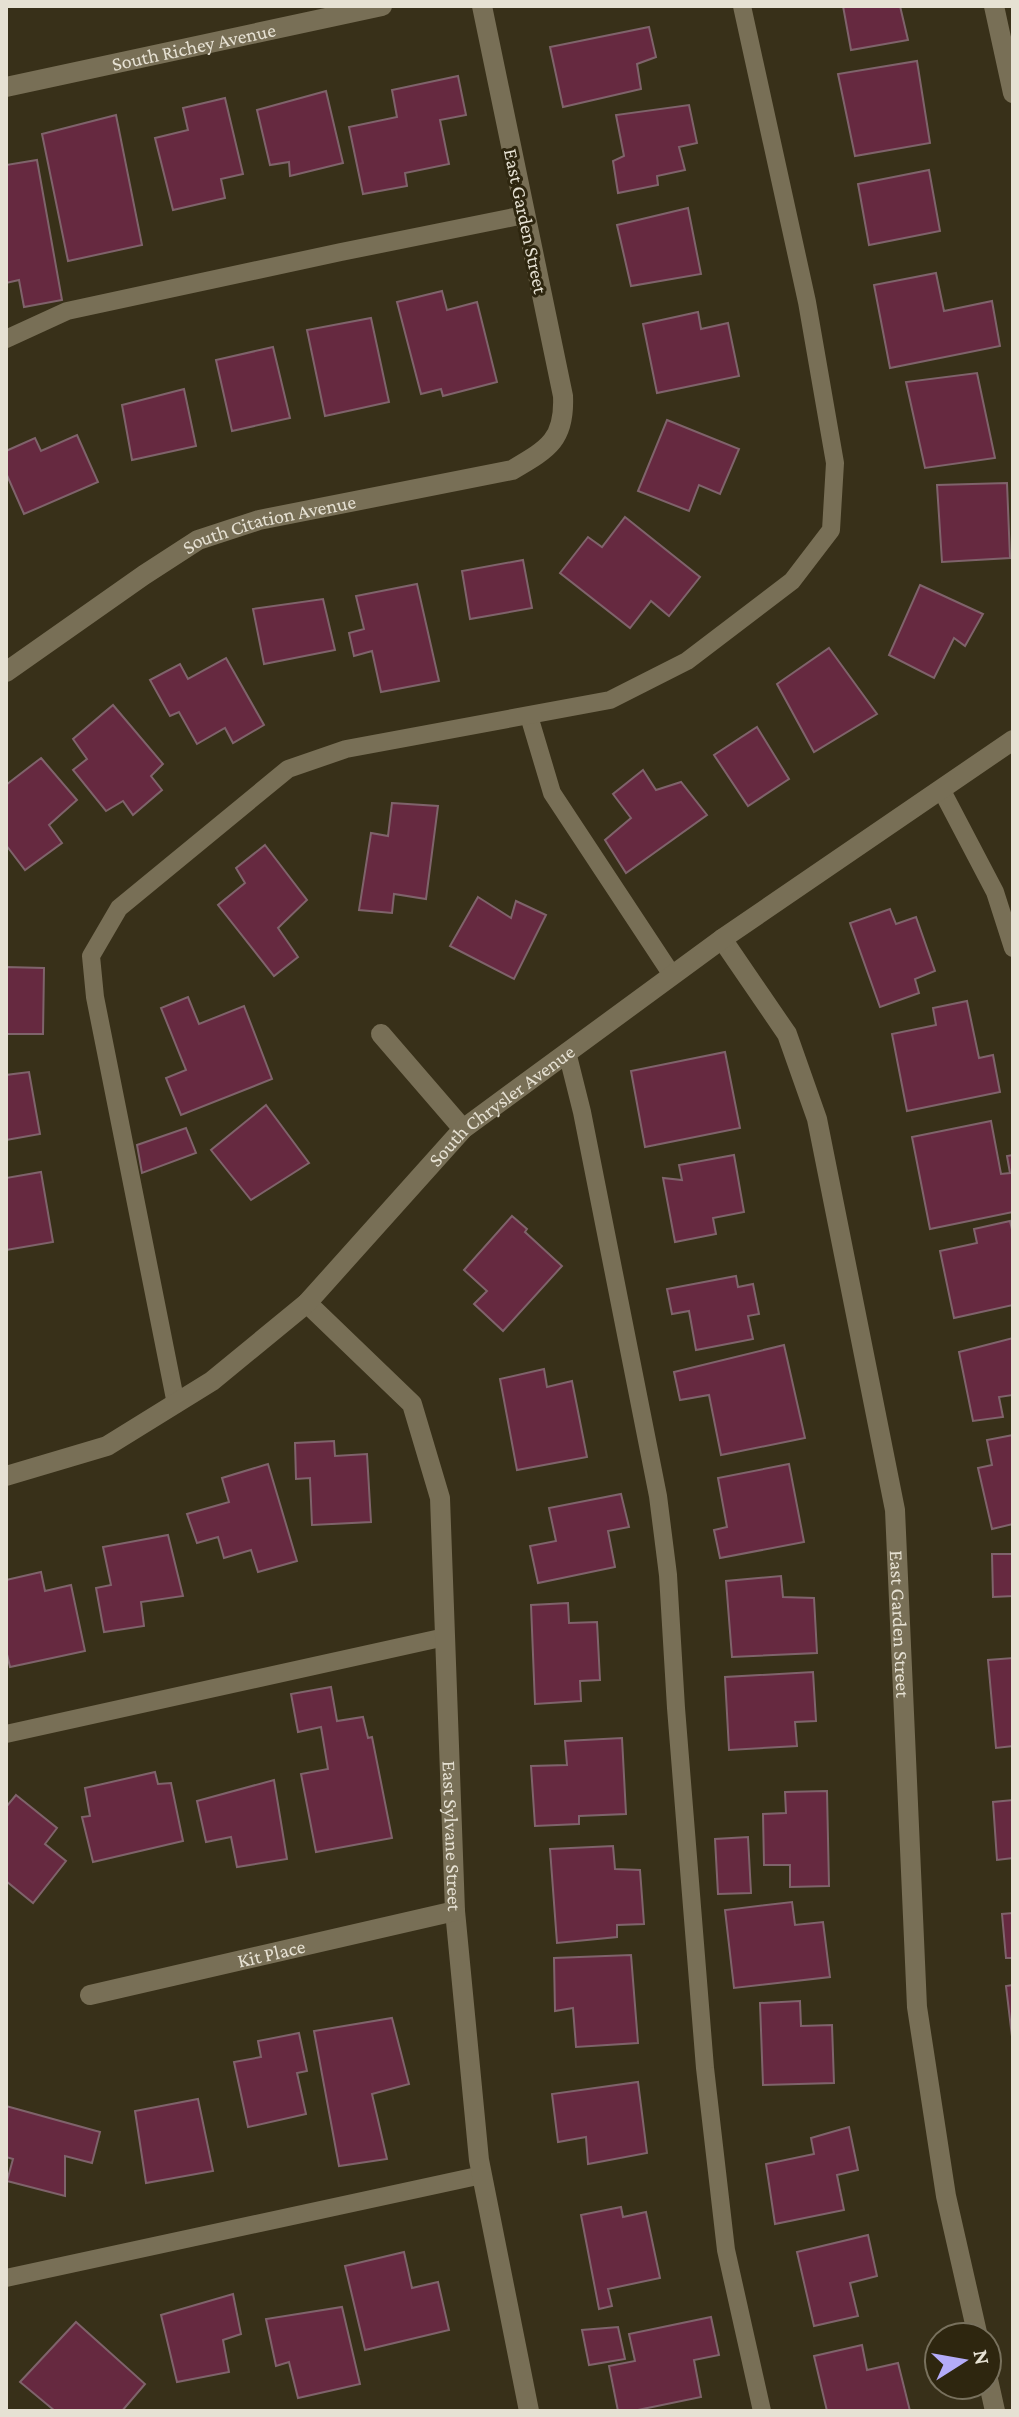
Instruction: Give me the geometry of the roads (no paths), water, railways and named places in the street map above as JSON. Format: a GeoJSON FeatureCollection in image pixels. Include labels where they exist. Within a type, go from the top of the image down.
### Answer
{"type":"FeatureCollection","features":[{"type":"Feature","properties":{"kind":"street","name":"South Richey Avenue"},"geometry":{"type":"LineString","coordinates":[[6,87],[382,6]]}},
{"type":"Feature","properties":{"kind":"street","name":"East Garden Street"},"geometry":{"type":"LineString","coordinates":[[482,6],[563,396],[564,416],[558,435]]}},
{"type":"Feature","properties":{"kind":"street"},"geometry":{"type":"LineString","coordinates":[[994,6],[1013,93]]}},
{"type":"Feature","properties":{"kind":"street","name":"South Citation Avenue"},"geometry":{"type":"LineString","coordinates":[[6,672],[198,540],[259,520],[512,470],[544,451],[558,435]]}},
{"type":"Feature","properties":{"kind":"street","name":"South Chrysler Avenue"},"geometry":{"type":"LineString","coordinates":[[6,1476],[107,1446],[212,1381],[307,1303],[463,1129],[722,939],[1013,740]]}},
{"type":"Feature","properties":{"kind":"street","name":"East Garden Street"},"geometry":{"type":"LineString","coordinates":[[722,939],[787,1034],[817,1119],[895,1510],[917,2007],[946,2196],[974,2321]]}},
{"type":"Feature","properties":{"kind":"street"},"geometry":{"type":"LineString","coordinates":[[381,1034],[463,1129]]}},
{"type":"Feature","properties":{"kind":"street","name":"East Sylvane Street"},"geometry":{"type":"LineString","coordinates":[[307,1303],[412,1404],[440,1498],[455,1911],[482,2175],[529,2411]]}},
{"type":"Feature","properties":{"kind":"street","name":"Kit Place"},"geometry":{"type":"LineString","coordinates":[[90,1995],[455,1911]]}},
{"type":"Feature","properties":{"kind":"lane"},"geometry":{"type":"LineString","coordinates":[[176,1404],[95,997],[91,956],[119,908],[288,769],[346,749],[610,700],[687,661],[792,581],[831,530],[835,463],[807,302],[742,6]]}},
{"type":"Feature","properties":{"kind":"lane"},"geometry":{"type":"LineString","coordinates":[[6,339],[67,311],[524,215]]}},
{"type":"Feature","properties":{"kind":"lane"},"geometry":{"type":"LineString","coordinates":[[529,716],[552,793],[672,975]]}},
{"type":"Feature","properties":{"kind":"lane"},"geometry":{"type":"LineString","coordinates":[[941,789],[995,892],[1013,948]]}},
{"type":"Feature","properties":{"kind":"lane"},"geometry":{"type":"LineString","coordinates":[[567,1052],[582,1112],[658,1496],[668,1575],[705,2068],[724,2234],[762,2411]]}},
{"type":"Feature","properties":{"kind":"lane"},"geometry":{"type":"LineString","coordinates":[[6,1734],[445,1637]]}},
{"type":"Feature","properties":{"kind":"lane"},"geometry":{"type":"LineString","coordinates":[[6,2278],[482,2175]]}}]}
